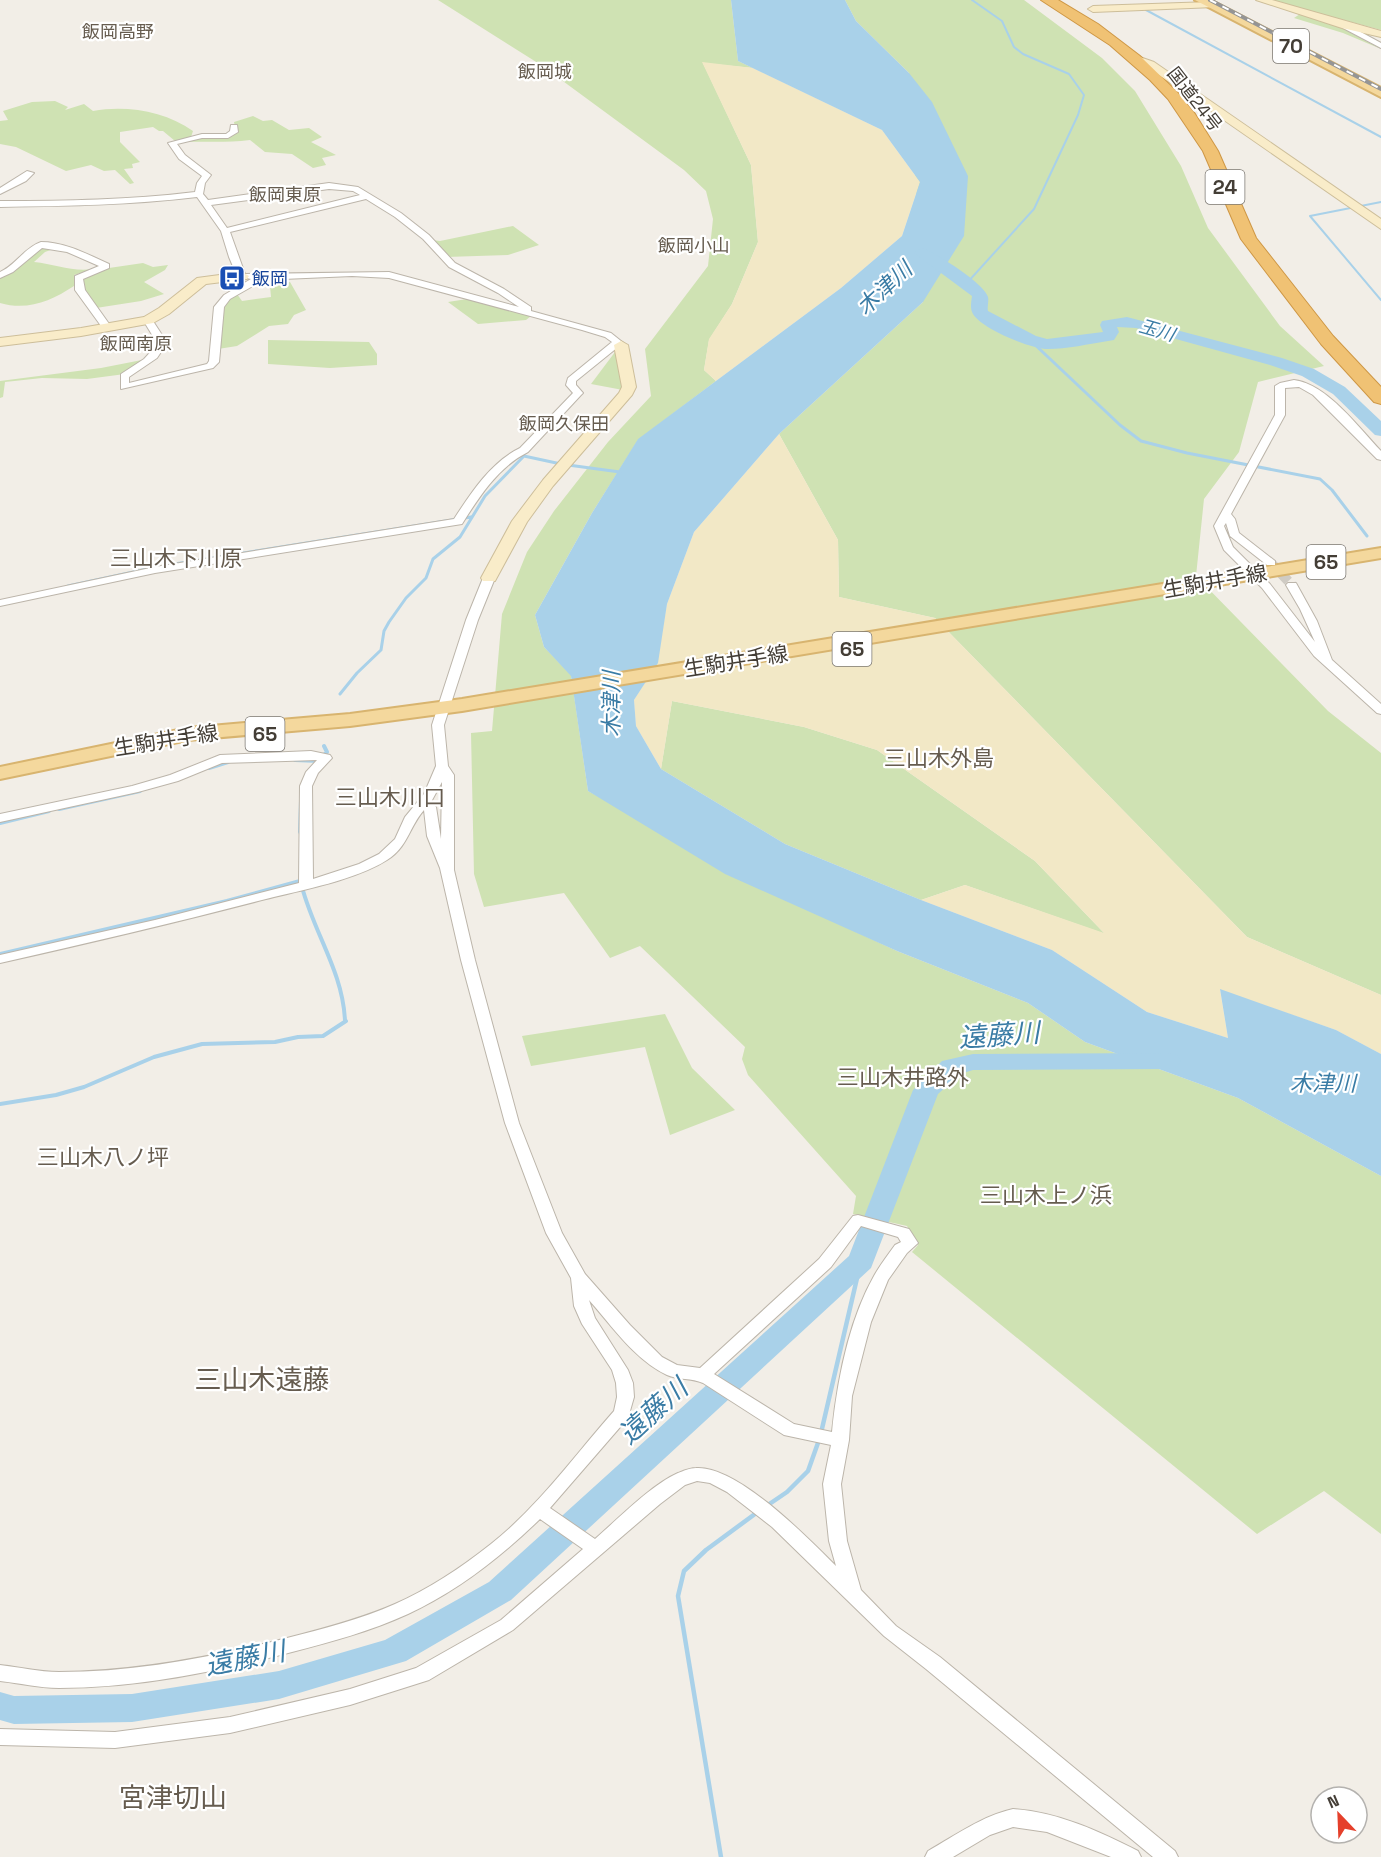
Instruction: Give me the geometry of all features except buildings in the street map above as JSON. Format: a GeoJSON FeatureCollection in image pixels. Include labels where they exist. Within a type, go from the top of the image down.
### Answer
{"type":"FeatureCollection","features":[{"type":"Feature","properties":{"kind":"highway","name":"国道24号"},"geometry":{"type":"LineString","coordinates":[[1048,0],[1070,12],[1134,58],[1173,96],[1205,140],[1240,225],[1249,239],[1327,340],[1381,398]]}},
{"type":"Feature","properties":{"kind":"main road"},"geometry":{"type":"LineString","coordinates":[[1093,9],[1139,0]]}},
{"type":"Feature","properties":{"kind":"main road"},"geometry":{"type":"LineString","coordinates":[[1070,12],[1184,0]]}},
{"type":"Feature","properties":{"kind":"main road"},"geometry":{"type":"LineString","coordinates":[[1260,0],[1381,34]]}},
{"type":"Feature","properties":{"kind":"main road"},"geometry":{"type":"LineString","coordinates":[[1093,9],[1206,3]]}},
{"type":"Feature","properties":{"kind":"main road","name":"70"},"geometry":{"type":"LineString","coordinates":[[1206,3],[1381,93]]}},
{"type":"Feature","properties":{"kind":"main road"},"geometry":{"type":"LineString","coordinates":[[1134,58],[1150,64],[1381,225]]}},
{"type":"Feature","properties":{"kind":"main road"},"geometry":{"type":"LineString","coordinates":[[0,342],[107,328],[148,320],[164,311],[202,281],[242,276]]}},
{"type":"Feature","properties":{"kind":"main road"},"geometry":{"type":"LineString","coordinates":[[489,578],[520,522],[548,483],[625,395],[629,387],[619,343]]}},
{"type":"Feature","properties":{"kind":"main road","name":"生駒井手線"},"geometry":{"type":"LineString","coordinates":[[1249,580],[1381,553]]}},
{"type":"Feature","properties":{"kind":"main road","name":"生駒井手線"},"geometry":{"type":"LineString","coordinates":[[0,773],[89,753],[186,741],[348,728],[1249,580],[1381,561]]}},
{"type":"Feature","properties":{"kind":"street"},"geometry":{"type":"LineString","coordinates":[[1346,26],[1381,46]]}},
{"type":"Feature","properties":{"kind":"street"},"geometry":{"type":"LineString","coordinates":[[0,603],[155,570],[458,522],[478,490],[514,455],[524,450],[578,393],[571,385],[571,380],[619,343],[602,333],[389,275],[366,273],[242,276],[225,231],[200,194],[201,183],[207,176],[182,158],[172,143],[201,136],[228,136],[234,132],[234,127]]}},
{"type":"Feature","properties":{"kind":"street"},"geometry":{"type":"LineString","coordinates":[[0,191],[30,173]]}},
{"type":"Feature","properties":{"kind":"street"},"geometry":{"type":"LineString","coordinates":[[207,203],[329,186],[351,188],[368,196],[411,225],[452,266],[512,298],[527,308],[529,313]]}},
{"type":"Feature","properties":{"kind":"street"},"geometry":{"type":"LineString","coordinates":[[0,206],[160,199],[200,194]]}},
{"type":"Feature","properties":{"kind":"street"},"geometry":{"type":"LineString","coordinates":[[225,231],[368,196]]}},
{"type":"Feature","properties":{"kind":"street"},"geometry":{"type":"LineString","coordinates":[[0,275],[11,270],[36,246],[42,245],[60,246],[106,266],[78,278],[80,290],[107,328]]}},
{"type":"Feature","properties":{"kind":"street"},"geometry":{"type":"LineString","coordinates":[[148,320],[161,341],[161,346],[154,356],[124,376],[124,387],[210,366],[214,362],[219,307],[227,297],[255,281],[256,277]]}},
{"type":"Feature","properties":{"kind":"street"},"geometry":{"type":"LineString","coordinates":[[1381,457],[1313,390],[1298,383],[1280,386],[1280,415],[1240,492],[1224,514],[1219,526],[1220,534],[1249,580],[1327,662],[1381,710]]}},
{"type":"Feature","properties":{"kind":"street"},"geometry":{"type":"LineString","coordinates":[[1224,514],[1230,519],[1234,534],[1271,563]]}},
{"type":"Feature","properties":{"kind":"street"},"geometry":{"type":"LineString","coordinates":[[0,959],[155,924],[306,885],[364,867],[384,857],[401,841],[411,818],[430,795],[442,766],[438,725],[452,711],[489,578]]}},
{"type":"Feature","properties":{"kind":"street"},"geometry":{"type":"LineString","coordinates":[[1292,585],[1299,593],[1307,616],[1325,651],[1327,662]]}},
{"type":"Feature","properties":{"kind":"street"},"geometry":{"type":"LineString","coordinates":[[0,818],[134,789],[174,778],[220,759],[311,755],[326,758],[312,772],[306,786],[306,885]]}},
{"type":"Feature","properties":{"kind":"street"},"geometry":{"type":"LineString","coordinates":[[442,766],[448,775],[447,870]]}},
{"type":"Feature","properties":{"kind":"street"},"geometry":{"type":"LineString","coordinates":[[423,803],[430,807],[433,836],[447,870],[468,960],[512,1123],[554,1233],[579,1278],[624,1329],[656,1360],[674,1371],[702,1376],[790,1430],[840,1440]]}},
{"type":"Feature","properties":{"kind":"street"},"geometry":{"type":"LineString","coordinates":[[702,1376],[825,1263],[858,1220],[903,1233],[910,1242],[901,1249],[881,1278],[863,1322],[844,1396],[840,1440],[831,1484],[838,1541],[853,1594]]}},
{"type":"Feature","properties":{"kind":"street"},"geometry":{"type":"LineString","coordinates":[[0,1673],[56,1680],[112,1678],[250,1655],[336,1633],[402,1609],[459,1576],[543,1513],[622,1413],[627,1401],[621,1372],[582,1305],[579,1278]]}},
{"type":"Feature","properties":{"kind":"street"},"geometry":{"type":"LineString","coordinates":[[0,1737],[115,1740],[230,1725],[350,1697],[422,1674],[507,1625],[591,1545],[679,1479],[697,1474],[712,1475],[758,1506],[890,1631],[933,1663],[1168,1857]]}},
{"type":"Feature","properties":{"kind":"street"},"geometry":{"type":"LineString","coordinates":[[543,1513],[591,1545]]}},
{"type":"Feature","properties":{"kind":"street"},"geometry":{"type":"LineString","coordinates":[[935,1857],[1001,1821],[1019,1817],[1086,1835],[1131,1857]]}},
{"type":"Feature","properties":{"kind":"green space"},"geometry":{"type":"Polygon","coordinates":[[[438,0],[731,0],[738,61],[753,68],[703,63],[751,165],[758,242],[732,304],[709,340],[704,370],[716,381],[638,440],[592,513],[535,615],[544,647],[571,675],[588,791],[839,924],[897,951],[1028,1003],[1085,1042],[1238,1098],[1381,1176],[1381,1534],[1324,1491],[1257,1534],[912,1252],[918,1245],[907,1226],[853,1214],[856,1196],[748,1075],[742,1059],[745,1047],[640,946],[610,958],[564,893],[484,907],[474,874],[471,733],[492,731],[502,614],[527,552],[554,511],[608,442],[651,396],[645,349],[708,266],[713,219],[706,191],[684,170],[541,65],[438,0]]]}},
{"type":"Feature","properties":{"kind":"green space"},"geometry":{"type":"Polygon","coordinates":[[[845,0],[1024,0],[1102,58],[1135,91],[1181,166],[1208,228],[1280,326],[1324,366],[1258,382],[1239,452],[1204,499],[1196,576],[1328,711],[1381,753],[1381,995],[1247,937],[935,618],[839,597],[838,540],[779,434],[923,302],[909,73],[856,21],[845,0]]]}},
{"type":"Feature","properties":{"kind":"green space"},"geometry":{"type":"Polygon","coordinates":[[[1270,0],[1381,0],[1381,30],[1270,0]]]}},
{"type":"Feature","properties":{"kind":"green space"},"geometry":{"type":"Polygon","coordinates":[[[1300,14],[1338,26],[1381,49],[1343,33],[1294,18],[1300,14]]]}},
{"type":"Feature","properties":{"kind":"green space"},"geometry":{"type":"Polygon","coordinates":[[[55,101],[68,107],[65,110],[84,104],[93,111],[132,109],[145,111],[182,124],[193,131],[191,137],[175,141],[163,131],[153,127],[120,132],[120,142],[140,162],[132,164],[133,168],[124,169],[134,183],[130,184],[115,170],[104,171],[91,165],[66,171],[16,147],[0,144],[0,121],[8,120],[3,111],[32,102],[55,101]]]}},
{"type":"Feature","properties":{"kind":"green space"},"geometry":{"type":"Polygon","coordinates":[[[253,116],[263,121],[272,120],[289,130],[309,128],[322,137],[311,142],[336,155],[322,158],[326,165],[313,168],[292,154],[265,152],[250,140],[181,142],[203,137],[228,137],[236,133],[234,122],[253,116]]]}},
{"type":"Feature","properties":{"kind":"green space"},"geometry":{"type":"Polygon","coordinates":[[[513,226],[539,245],[508,255],[446,257],[432,240],[440,241],[513,226]]]}},
{"type":"Feature","properties":{"kind":"green space"},"geometry":{"type":"Polygon","coordinates":[[[59,247],[45,252],[34,262],[71,269],[93,269],[74,275],[74,286],[48,300],[20,306],[0,303],[0,276],[15,271],[39,248],[59,247]]]}},
{"type":"Feature","properties":{"kind":"green space"},"geometry":{"type":"Polygon","coordinates":[[[143,263],[153,267],[168,265],[165,270],[144,282],[164,294],[141,301],[96,308],[84,291],[82,276],[109,268],[143,263]]]}},
{"type":"Feature","properties":{"kind":"green space"},"geometry":{"type":"Polygon","coordinates":[[[290,282],[306,310],[294,315],[288,324],[269,326],[237,346],[218,349],[221,318],[226,304],[231,299],[237,294],[242,301],[271,297],[270,286],[290,282]]]}},
{"type":"Feature","properties":{"kind":"green space"},"geometry":{"type":"Polygon","coordinates":[[[467,299],[531,316],[526,320],[478,324],[448,302],[467,299]]]}},
{"type":"Feature","properties":{"kind":"green space"},"geometry":{"type":"Polygon","coordinates":[[[268,340],[369,342],[377,354],[377,365],[330,368],[268,364],[268,340]]]}},
{"type":"Feature","properties":{"kind":"green space"},"geometry":{"type":"Polygon","coordinates":[[[618,348],[623,390],[591,384],[618,348]]]}},
{"type":"Feature","properties":{"kind":"green space"},"geometry":{"type":"Polygon","coordinates":[[[147,359],[125,374],[87,379],[42,378],[5,382],[3,397],[0,398],[0,381],[101,368],[147,359]]]}},
{"type":"Feature","properties":{"kind":"green space"},"geometry":{"type":"Polygon","coordinates":[[[672,701],[804,727],[877,750],[1035,861],[1105,934],[965,885],[921,900],[785,844],[661,769],[672,701]]]}},
{"type":"Feature","properties":{"kind":"green space"},"geometry":{"type":"Polygon","coordinates":[[[665,1014],[692,1068],[735,1110],[670,1135],[645,1047],[531,1066],[522,1036],[665,1014]]]}},
{"type":"Feature","properties":{"kind":"sand"},"geometry":{"type":"Polygon","coordinates":[[[702,62],[753,68],[882,130],[920,182],[902,236],[841,288],[716,381],[704,370],[709,339],[732,304],[758,242],[751,165],[702,62]]]}},
{"type":"Feature","properties":{"kind":"sand"},"geometry":{"type":"Polygon","coordinates":[[[779,434],[838,540],[839,597],[935,618],[1247,937],[1381,995],[1381,1054],[1336,1030],[1220,990],[1228,1038],[1147,1012],[1052,950],[921,900],[965,885],[1104,933],[1035,861],[877,750],[804,727],[672,701],[661,769],[636,726],[634,700],[657,663],[667,604],[694,532],[779,434]]]}},
{"type":"Feature","properties":{"kind":"water","name":"木津川"},"geometry":{"type":"Polygon","coordinates":[[[731,0],[845,0],[856,21],[909,73],[932,102],[968,176],[964,236],[923,302],[779,434],[694,532],[667,604],[658,663],[634,700],[636,726],[661,769],[785,844],[921,900],[1052,950],[1147,1012],[1228,1038],[1220,989],[1336,1030],[1381,1054],[1381,1176],[1238,1098],[1085,1042],[1028,1003],[897,951],[725,874],[588,791],[571,676],[544,647],[535,615],[592,513],[638,439],[841,288],[902,236],[920,182],[882,130],[738,61],[731,0]]]}},
{"type":"Feature","properties":{"kind":"waterway"},"geometry":{"type":"LineString","coordinates":[[966,284],[1034,209],[1078,115],[1084,95],[1069,74],[1023,54],[1014,47],[1002,21],[972,0]]}},
{"type":"Feature","properties":{"kind":"waterway"},"geometry":{"type":"LineString","coordinates":[[1146,10],[1381,137]]}},
{"type":"Feature","properties":{"kind":"waterway"},"geometry":{"type":"LineString","coordinates":[[1381,202],[1310,216],[1381,300]]}},
{"type":"Feature","properties":{"kind":"waterway","name":"玉川"},"geometry":{"type":"LineString","coordinates":[[922,253],[940,263],[976,291],[980,296],[981,314],[994,323],[1030,340],[1047,344],[1108,336],[1111,332],[1108,325],[1121,321],[1138,324],[1308,373],[1339,390],[1381,431]]}},
{"type":"Feature","properties":{"kind":"waterway"},"geometry":{"type":"LineString","coordinates":[[1030,340],[1120,425],[1141,441],[1187,453],[1320,479],[1332,490],[1367,536]]}},
{"type":"Feature","properties":{"kind":"waterway"},"geometry":{"type":"LineString","coordinates":[[340,694],[357,673],[381,650],[384,631],[389,622],[406,598],[426,578],[433,559],[460,537],[485,496],[524,456],[561,464]]}},
{"type":"Feature","properties":{"kind":"waterway"},"geometry":{"type":"LineString","coordinates":[[568,465],[620,472]]}},
{"type":"Feature","properties":{"kind":"waterway"},"geometry":{"type":"LineString","coordinates":[[168,565],[471,517]]}},
{"type":"Feature","properties":{"kind":"waterway"},"geometry":{"type":"LineString","coordinates":[[68,586],[152,568]]}},
{"type":"Feature","properties":{"kind":"waterway"},"geometry":{"type":"LineString","coordinates":[[322,757],[327,752],[324,746]]}},
{"type":"Feature","properties":{"kind":"waterway"},"geometry":{"type":"LineString","coordinates":[[295,760],[318,761]]}},
{"type":"Feature","properties":{"kind":"waterway"},"geometry":{"type":"LineString","coordinates":[[209,768],[228,762]]}},
{"type":"Feature","properties":{"kind":"waterway"},"geometry":{"type":"LineString","coordinates":[[59,809],[140,791]]}},
{"type":"Feature","properties":{"kind":"waterway"},"geometry":{"type":"LineString","coordinates":[[300,832],[301,801]]}},
{"type":"Feature","properties":{"kind":"waterway"},"geometry":{"type":"LineString","coordinates":[[0,823],[49,811]]}},
{"type":"Feature","properties":{"kind":"waterway"},"geometry":{"type":"LineString","coordinates":[[0,954],[227,901],[300,881]]}},
{"type":"Feature","properties":{"kind":"waterway"},"geometry":{"type":"LineString","coordinates":[[302,887],[334,969],[345,1021]]}},
{"type":"Feature","properties":{"kind":"waterway"},"geometry":{"type":"LineString","coordinates":[[0,1104],[56,1095],[84,1087],[154,1057],[202,1044],[275,1042],[298,1037],[323,1036],[346,1021]]}},
{"type":"Feature","properties":{"kind":"waterway","name":"遠藤川"},"geometry":{"type":"LineString","coordinates":[[0,1706],[14,1710],[132,1708],[279,1685],[394,1651],[500,1591],[861,1261],[926,1090],[951,1067],[973,1062],[1168,1061]]}},
{"type":"Feature","properties":{"kind":"waterway"},"geometry":{"type":"LineString","coordinates":[[821,1433],[861,1261]]}},
{"type":"Feature","properties":{"kind":"waterway"},"geometry":{"type":"LineString","coordinates":[[765,1507],[787,1492],[808,1471],[819,1440]]}},
{"type":"Feature","properties":{"kind":"waterway"},"geometry":{"type":"LineString","coordinates":[[721,1857],[678,1596],[684,1571],[706,1550],[759,1511]]}},
{"type":"Feature","properties":{"kind":"tunnel"},"geometry":{"type":"LineString","coordinates":[[1271,563],[1292,585]]}},
{"type":"Feature","properties":{"kind":"railway"},"geometry":{"type":"LineString","coordinates":[[1210,0],[1381,89]]}},
{"type":"Feature","properties":{"kind":"place","name":"飯岡"},"geometry":{"type":"Point","coordinates":[232,278]}},
{"type":"Feature","properties":{"kind":"district","name":"飯岡高野"},"geometry":{"type":"Point","coordinates":[118,31]}},
{"type":"Feature","properties":{"kind":"district","name":"飯岡城"},"geometry":{"type":"Point","coordinates":[545,71]}},
{"type":"Feature","properties":{"kind":"district","name":"飯岡東原"},"geometry":{"type":"Point","coordinates":[285,194]}},
{"type":"Feature","properties":{"kind":"district","name":"飯岡小山"},"geometry":{"type":"Point","coordinates":[694,245]}},
{"type":"Feature","properties":{"kind":"district","name":"飯岡南原"},"geometry":{"type":"Point","coordinates":[136,343]}},
{"type":"Feature","properties":{"kind":"district","name":"飯岡久保田"},"geometry":{"type":"Point","coordinates":[564,423]}},
{"type":"Feature","properties":{"kind":"district","name":"三山木下川原"},"geometry":{"type":"Point","coordinates":[176,558]}},
{"type":"Feature","properties":{"kind":"district","name":"三山木外島"},"geometry":{"type":"Point","coordinates":[939,758]}},
{"type":"Feature","properties":{"kind":"district","name":"三山木川口"},"geometry":{"type":"Point","coordinates":[390,797]}},
{"type":"Feature","properties":{"kind":"district","name":"三山木井路外"},"geometry":{"type":"Point","coordinates":[903,1077]}},
{"type":"Feature","properties":{"kind":"district","name":"三山木八ノ坪"},"geometry":{"type":"Point","coordinates":[103,1157]}},
{"type":"Feature","properties":{"kind":"district","name":"三山木上ノ浜"},"geometry":{"type":"Point","coordinates":[1046,1195]}},
{"type":"Feature","properties":{"kind":"district","name":"三山木遠藤"},"geometry":{"type":"Point","coordinates":[262,1379]}},
{"type":"Feature","properties":{"kind":"district","name":"宮津切山"},"geometry":{"type":"Point","coordinates":[173,1797]}}]}
